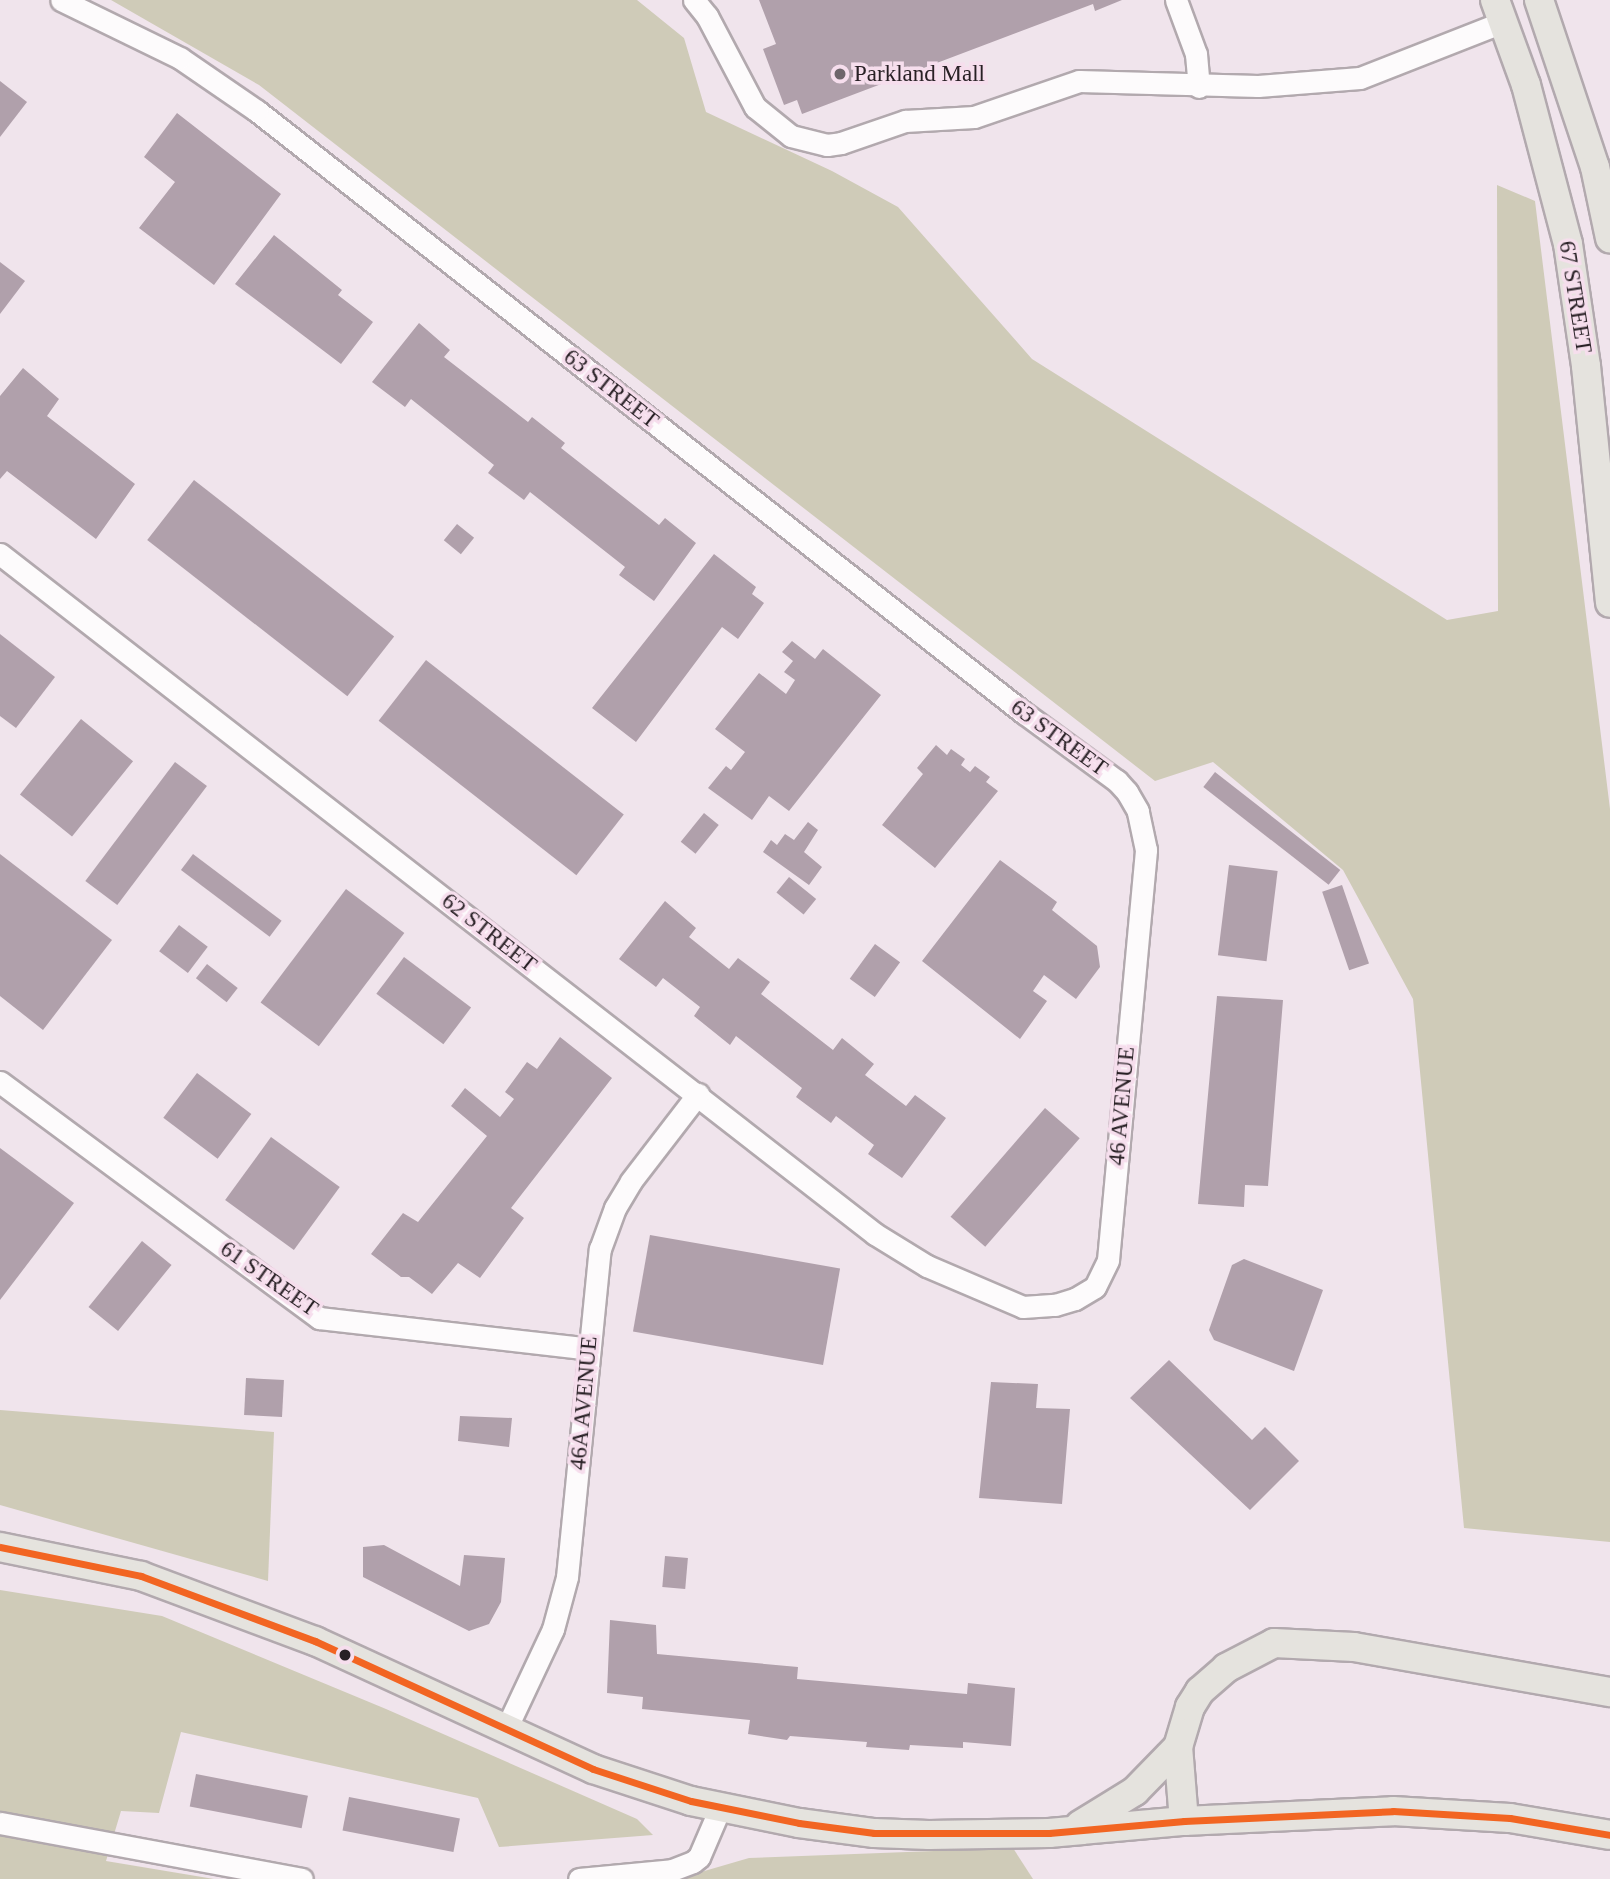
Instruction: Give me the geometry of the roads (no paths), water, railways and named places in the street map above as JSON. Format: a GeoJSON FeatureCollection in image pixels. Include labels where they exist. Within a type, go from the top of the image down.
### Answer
{"type":"FeatureCollection","features":[{"type":"Feature","properties":{"kind":"main road","name":"67 STREET"},"geometry":{"type":"LineString","coordinates":[[1539,0],[1595,167],[1610,238]]}},
{"type":"Feature","properties":{"kind":"main road","name":"67 STREET"},"geometry":{"type":"LineString","coordinates":[[1499,11],[1525,85],[1568,244],[1586,366],[1610,603]]}},
{"type":"Feature","properties":{"kind":"main road"},"geometry":{"type":"LineString","coordinates":[[0,1547],[141,1576],[315,1641],[593,1769],[720,1808],[799,1823],[874,1833],[929,1835],[1070,1831],[1184,1821],[1393,1811],[1510,1818],[1610,1835]]}},
{"type":"Feature","properties":{"kind":"main road"},"geometry":{"type":"LineString","coordinates":[[1184,1821],[1178,1747],[1190,1707],[1200,1691],[1226,1668],[1274,1643],[1354,1647],[1610,1692]]}},
{"type":"Feature","properties":{"kind":"main road"},"geometry":{"type":"LineString","coordinates":[[1070,1831],[1135,1791],[1178,1747]]}},
{"type":"Feature","properties":{"kind":"street","name":"63 STREET"},"geometry":{"type":"LineString","coordinates":[[61,0],[180,58],[257,111],[1013,705],[1117,781],[1139,811]]}},
{"type":"Feature","properties":{"kind":"street"},"geometry":{"type":"LineString","coordinates":[[694,0],[707,16],[755,107],[791,136],[818,144],[841,143],[905,121],[974,117],[1079,81],[1258,86],[1360,78],[1499,11]]}},
{"type":"Feature","properties":{"kind":"street"},"geometry":{"type":"LineString","coordinates":[[1176,0],[1196,54],[1199,86]]}},
{"type":"Feature","properties":{"kind":"street","name":"62 STREET"},"geometry":{"type":"LineString","coordinates":[[0,554],[875,1234],[927,1266],[989,1294]]}},
{"type":"Feature","properties":{"kind":"street","name":"46 AVENUE"},"geometry":{"type":"LineString","coordinates":[[989,1294],[1023,1307],[1055,1305],[1075,1299],[1095,1287],[1108,1260],[1146,850],[1139,811]]}},
{"type":"Feature","properties":{"kind":"street","name":"61 STREET"},"geometry":{"type":"LineString","coordinates":[[0,1082],[319,1318],[589,1349]]}},
{"type":"Feature","properties":{"kind":"street","name":"46A AVENUE"},"geometry":{"type":"LineString","coordinates":[[506,1729],[550,1637],[563,1598],[571,1549],[598,1262],[615,1208],[631,1181],[698,1094]]}},
{"type":"Feature","properties":{"kind":"street"},"geometry":{"type":"LineString","coordinates":[[579,1879],[672,1870],[693,1863],[699,1857],[720,1808]]}},
{"type":"Feature","properties":{"kind":"street"},"geometry":{"type":"LineString","coordinates":[[0,1823],[302,1879]]}},
{"type":"Feature","properties":{"kind":"place","name":"Parkland Mall"},"geometry":{"type":"Point","coordinates":[840,74]}}]}
